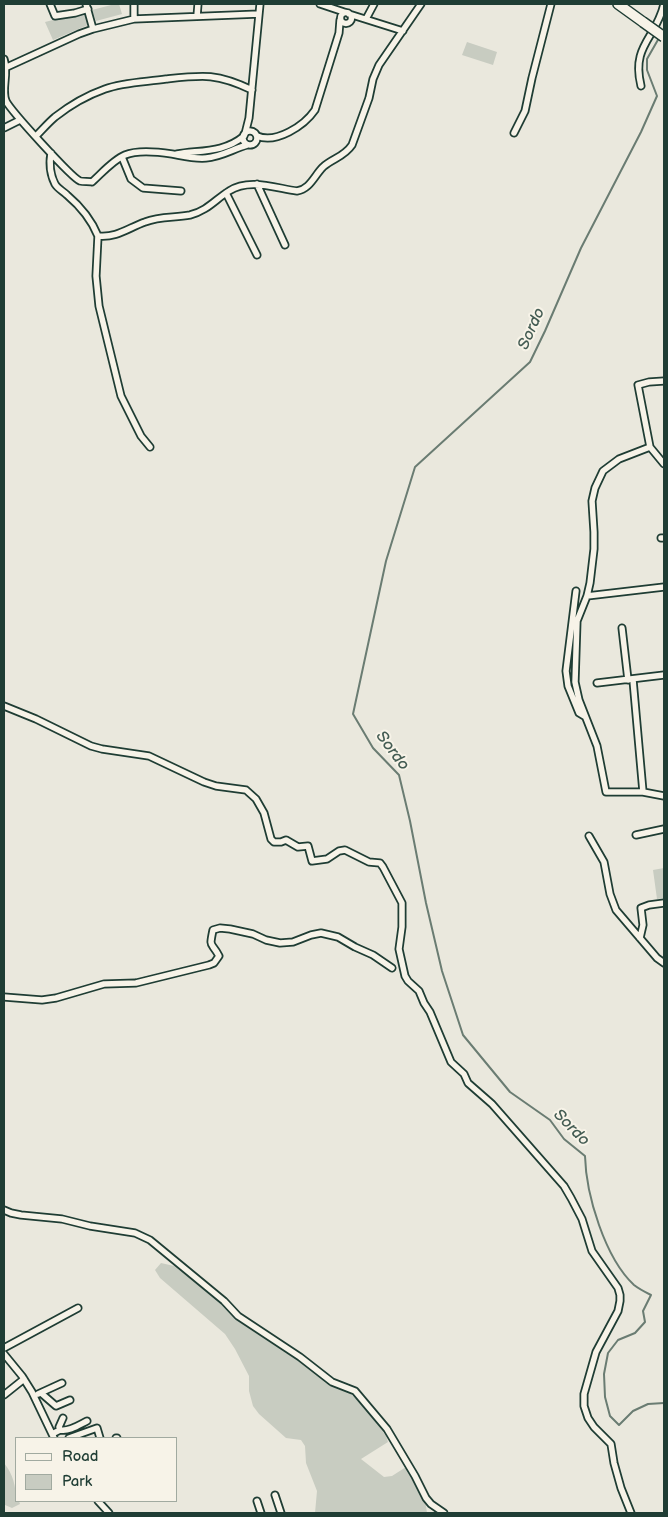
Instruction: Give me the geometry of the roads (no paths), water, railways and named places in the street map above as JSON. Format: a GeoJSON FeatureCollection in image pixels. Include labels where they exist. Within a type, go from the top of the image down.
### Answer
{"type":"FeatureCollection","features":[{"type":"Feature","properties":{"kind":"main road"},"geometry":{"type":"LineString","coordinates":[[618,4],[664,37]]}},
{"type":"Feature","properties":{"kind":"street"},"geometry":{"type":"LineString","coordinates":[[50,4],[55,16],[68,15],[87,6],[93,29]]}},
{"type":"Feature","properties":{"kind":"street"},"geometry":{"type":"LineString","coordinates":[[134,4],[134,19]]}},
{"type":"Feature","properties":{"kind":"street"},"geometry":{"type":"LineString","coordinates":[[197,16],[198,4]]}},
{"type":"Feature","properties":{"kind":"street"},"geometry":{"type":"LineString","coordinates":[[247,145],[243,140],[249,118],[260,4]]}},
{"type":"Feature","properties":{"kind":"street"},"geometry":{"type":"LineString","coordinates":[[320,4],[330,7],[345,17],[366,19],[402,31]]}},
{"type":"Feature","properties":{"kind":"street"},"geometry":{"type":"LineString","coordinates":[[366,19],[374,4]]}},
{"type":"Feature","properties":{"kind":"street"},"geometry":{"type":"LineString","coordinates":[[98,236],[113,236],[155,219],[191,215],[212,205],[236,187],[257,184],[297,191],[302,190],[323,167],[348,152],[379,65],[421,4]]}},
{"type":"Feature","properties":{"kind":"street"},"geometry":{"type":"LineString","coordinates":[[514,134],[525,111],[551,4]]}},
{"type":"Feature","properties":{"kind":"street"},"geometry":{"type":"LineString","coordinates":[[641,86],[638,70],[639,59],[664,4]]}},
{"type":"Feature","properties":{"kind":"street"},"geometry":{"type":"LineString","coordinates":[[6,67],[93,29],[134,19],[259,14]]}},
{"type":"Feature","properties":{"kind":"street"},"geometry":{"type":"LineString","coordinates":[[174,155],[224,148],[251,131],[267,139],[273,138],[282,135],[307,119],[315,110],[345,17]]}},
{"type":"Feature","properties":{"kind":"street"},"geometry":{"type":"LineString","coordinates":[[4,59],[6,67],[5,100],[20,120],[79,181],[92,182],[126,154],[145,152],[208,158],[252,145],[256,143],[256,134],[249,118]]}},
{"type":"Feature","properties":{"kind":"street"},"geometry":{"type":"LineString","coordinates":[[36,136],[54,118],[78,102],[105,89],[126,84],[201,75],[221,77],[237,82],[252,90]]}},
{"type":"Feature","properties":{"kind":"street"},"geometry":{"type":"LineString","coordinates":[[4,128],[20,120]]}},
{"type":"Feature","properties":{"kind":"street"},"geometry":{"type":"LineString","coordinates":[[51,153],[51,171],[56,186],[67,194],[79,207],[98,236],[96,276],[99,306],[120,396],[141,436],[150,447]]}},
{"type":"Feature","properties":{"kind":"street"},"geometry":{"type":"LineString","coordinates":[[122,157],[131,179],[143,188],[181,191]]}},
{"type":"Feature","properties":{"kind":"street"},"geometry":{"type":"LineString","coordinates":[[257,184],[285,245]]}},
{"type":"Feature","properties":{"kind":"street"},"geometry":{"type":"LineString","coordinates":[[226,193],[257,255]]}},
{"type":"Feature","properties":{"kind":"street"},"geometry":{"type":"LineString","coordinates":[[664,381],[638,384],[650,447],[664,464]]}},
{"type":"Feature","properties":{"kind":"street"},"geometry":{"type":"LineString","coordinates":[[650,447],[619,459],[603,471],[595,488],[592,501],[594,549],[587,596],[578,620],[575,668],[577,691],[584,716],[597,746],[606,792],[643,792],[664,796]]}},
{"type":"Feature","properties":{"kind":"street"},"geometry":{"type":"LineString","coordinates":[[587,596],[664,588]]}},
{"type":"Feature","properties":{"kind":"street"},"geometry":{"type":"LineString","coordinates":[[576,591],[566,670],[568,686],[579,713],[584,716]]}},
{"type":"Feature","properties":{"kind":"street"},"geometry":{"type":"LineString","coordinates":[[622,628],[631,680],[643,792]]}},
{"type":"Feature","properties":{"kind":"street"},"geometry":{"type":"LineString","coordinates":[[597,683],[664,676]]}},
{"type":"Feature","properties":{"kind":"street"},"geometry":{"type":"LineString","coordinates":[[4,706],[36,719],[90,746],[149,756],[204,782],[216,786],[246,790],[256,799],[264,813],[271,839],[274,842],[286,840],[298,847],[308,846],[312,861],[332,857],[339,851],[344,850],[365,861],[380,864],[383,867],[402,903],[402,927],[399,949],[405,976],[419,991],[430,1012],[450,1062],[464,1074],[468,1083],[492,1104],[564,1186],[582,1219],[592,1251],[618,1288],[620,1301],[618,1311],[596,1352],[584,1394],[584,1406],[588,1418],[594,1427],[611,1444],[620,1488],[632,1513]]}},
{"type":"Feature","properties":{"kind":"street"},"geometry":{"type":"LineString","coordinates":[[636,835],[664,829]]}},
{"type":"Feature","properties":{"kind":"street"},"geometry":{"type":"LineString","coordinates":[[589,836],[604,862],[610,894],[616,910],[657,958],[664,963]]}},
{"type":"Feature","properties":{"kind":"street"},"geometry":{"type":"LineString","coordinates":[[640,938],[643,926],[641,908],[664,903]]}},
{"type":"Feature","properties":{"kind":"street"},"geometry":{"type":"LineString","coordinates":[[4,996],[33,1000],[56,998],[104,984],[136,983],[203,967],[214,963],[219,956],[211,942],[213,930],[220,928],[253,934],[266,940],[280,943],[293,942],[316,933],[334,936],[367,952],[392,968]]}},
{"type":"Feature","properties":{"kind":"street"},"geometry":{"type":"LineString","coordinates":[[4,1210],[21,1215],[62,1219],[90,1226],[135,1233],[150,1240],[224,1301],[238,1316],[300,1357],[332,1382],[355,1391],[387,1429],[426,1498],[444,1513]]}},
{"type":"Feature","properties":{"kind":"street"},"geometry":{"type":"LineString","coordinates":[[4,1348],[78,1308]]}},
{"type":"Feature","properties":{"kind":"street"},"geometry":{"type":"LineString","coordinates":[[4,1354],[24,1379],[53,1436],[60,1430],[59,1427],[63,1418]]}},
{"type":"Feature","properties":{"kind":"street"},"geometry":{"type":"LineString","coordinates":[[4,1395],[24,1379]]}},
{"type":"Feature","properties":{"kind":"street"},"geometry":{"type":"LineString","coordinates":[[42,1394],[62,1382]]}},
{"type":"Feature","properties":{"kind":"street"},"geometry":{"type":"LineString","coordinates":[[34,1396],[54,1390]]}},
{"type":"Feature","properties":{"kind":"street"},"geometry":{"type":"LineString","coordinates":[[42,1394],[56,1406],[70,1400]]}},
{"type":"Feature","properties":{"kind":"street"},"geometry":{"type":"LineString","coordinates":[[60,1430],[63,1432],[87,1421]]}},
{"type":"Feature","properties":{"kind":"street"},"geometry":{"type":"LineString","coordinates":[[72,1437],[97,1428],[100,1437]]}},
{"type":"Feature","properties":{"kind":"street"},"geometry":{"type":"LineString","coordinates":[[275,1495],[282,1513]]}},
{"type":"Feature","properties":{"kind":"street"},"geometry":{"type":"LineString","coordinates":[[257,1501],[261,1513]]}},
{"type":"Feature","properties":{"kind":"street"},"geometry":{"type":"LineString","coordinates":[[99,1502],[109,1513]]}},
{"type":"Feature","properties":{"kind":"waterway","name":"Sordo"},"geometry":{"type":"LineString","coordinates":[[659,38],[647,59],[647,70],[657,96],[641,132],[581,248],[530,362],[415,467],[386,561],[353,714],[373,748],[399,775],[442,971],[463,1035],[510,1092],[550,1120],[564,1139],[585,1156],[593,1207],[606,1243],[614,1259],[634,1285],[651,1295],[643,1311],[645,1322],[635,1333],[618,1340],[608,1353],[604,1374],[605,1397],[610,1416],[619,1425],[633,1411],[648,1404],[664,1403]]}}]}
